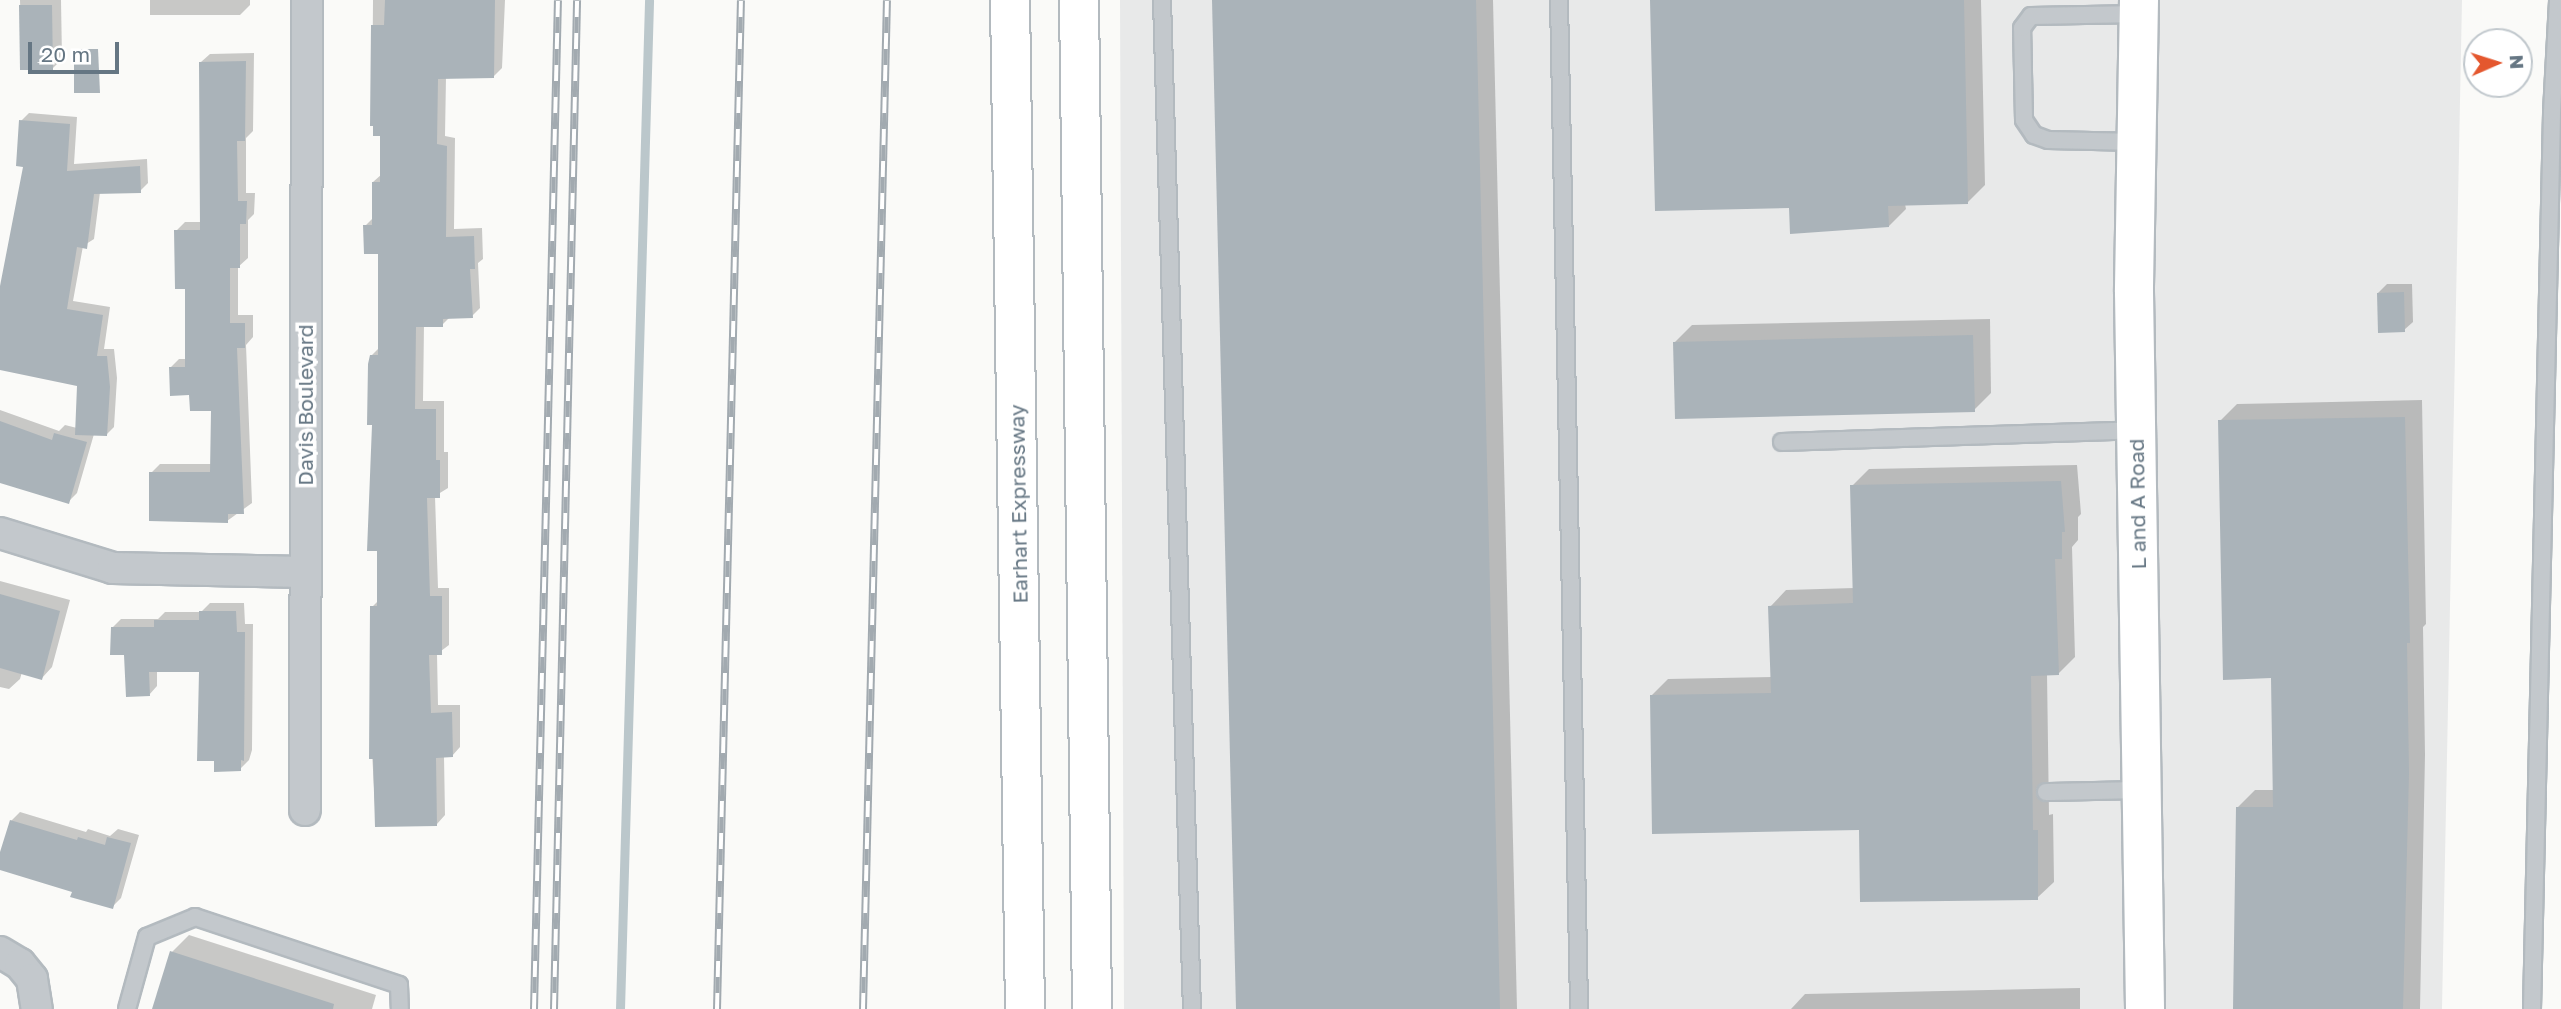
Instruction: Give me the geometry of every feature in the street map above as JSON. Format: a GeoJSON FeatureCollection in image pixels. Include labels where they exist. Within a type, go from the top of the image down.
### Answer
{"type":"FeatureCollection","features":[{"type":"Feature","properties":{"kind":"main road","name":"Earhart Expressway"},"geometry":{"type":"LineString","coordinates":[[1010,0],[1025,1009]]}},
{"type":"Feature","properties":{"kind":"main road"},"geometry":{"type":"LineString","coordinates":[[1079,0],[1092,1009]]}},
{"type":"Feature","properties":{"kind":"main road","name":"L and A Road"},"geometry":{"type":"LineString","coordinates":[[2139,7],[2136,430],[2145,1009]]}},
{"type":"Feature","properties":{"kind":"street","name":"Davis Boulevard"},"geometry":{"type":"LineString","coordinates":[[305,810],[307,0]]}},
{"type":"Feature","properties":{"kind":"street"},"geometry":{"type":"LineString","coordinates":[[0,533],[113,568],[304,572]]}},
{"type":"Feature","properties":{"kind":"street"},"geometry":{"type":"LineString","coordinates":[[0,952],[20,964],[32,979],[37,1009]]}},
{"type":"Feature","properties":{"kind":"lane"},"geometry":{"type":"LineString","coordinates":[[1162,0],[1192,1009]]}},
{"type":"Feature","properties":{"kind":"lane"},"geometry":{"type":"LineString","coordinates":[[1559,0],[1578,1009]]}},
{"type":"Feature","properties":{"kind":"lane"},"geometry":{"type":"LineString","coordinates":[[2532,1009],[2552,112],[2558,0]]}},
{"type":"Feature","properties":{"kind":"lane"},"geometry":{"type":"LineString","coordinates":[[2137,142],[2048,140],[2034,135],[2024,120],[2022,28],[2031,16],[2139,7]]}},
{"type":"Feature","properties":{"kind":"lane"},"geometry":{"type":"LineString","coordinates":[[1782,442],[2136,430]]}},
{"type":"Feature","properties":{"kind":"lane"},"geometry":{"type":"LineString","coordinates":[[2046,792],[2142,790]]}},
{"type":"Feature","properties":{"kind":"lane"},"geometry":{"type":"LineString","coordinates":[[127,1009],[147,937],[195,917],[399,985],[400,1009]]}},
{"type":"Feature","properties":{"kind":"shaded area"},"geometry":{"type":"Polygon","coordinates":[[[1120,0],[2462,0],[2442,1009],[1124,1009],[1120,0]]]}},
{"type":"Feature","properties":{"kind":"building"},"geometry":{"type":"Polygon","coordinates":[[[385,0],[495,0],[494,78],[438,79],[437,144],[447,146],[446,237],[474,236],[475,269],[470,269],[473,318],[443,319],[443,327],[416,327],[415,409],[436,409],[436,460],[440,460],[440,498],[427,498],[430,596],[442,596],[442,655],[429,655],[431,713],[452,712],[453,757],[436,758],[437,826],[375,827],[373,759],[369,759],[370,606],[377,606],[377,551],[367,551],[372,425],[367,425],[368,364],[370,355],[378,355],[378,254],[364,254],[363,225],[372,225],[372,182],[380,182],[380,136],[373,136],[373,126],[370,126],[371,25],[384,25],[385,0]]]}},
{"type":"Feature","properties":{"kind":"building"},"geometry":{"type":"Polygon","coordinates":[[[1212,0],[1476,0],[1500,1009],[1236,1009],[1212,0]]]}},
{"type":"Feature","properties":{"kind":"building"},"geometry":{"type":"Polygon","coordinates":[[[1650,0],[1964,0],[1968,204],[1888,206],[1889,227],[1790,234],[1789,208],[1655,211],[1650,0]]]}},
{"type":"Feature","properties":{"kind":"building"},"geometry":{"type":"Polygon","coordinates":[[[19,5],[52,5],[53,70],[20,70],[19,5]]]}},
{"type":"Feature","properties":{"kind":"building"},"geometry":{"type":"Polygon","coordinates":[[[74,49],[98,49],[100,93],[74,93],[74,49]]]}},
{"type":"Feature","properties":{"kind":"building"},"geometry":{"type":"Polygon","coordinates":[[[246,61],[245,141],[237,141],[238,201],[247,201],[246,224],[240,224],[240,268],[230,268],[230,323],[245,323],[245,348],[237,348],[244,514],[228,514],[228,523],[149,521],[149,472],[210,472],[211,411],[190,411],[189,395],[170,396],[169,367],[185,367],[185,289],[175,289],[174,230],[200,230],[199,62],[246,61]]]}},
{"type":"Feature","properties":{"kind":"building"},"geometry":{"type":"Polygon","coordinates":[[[19,120],[70,124],[67,171],[140,166],[141,193],[94,194],[87,249],[77,247],[67,309],[103,315],[97,356],[107,356],[110,387],[107,436],[75,435],[77,386],[0,370],[0,286],[23,167],[16,166],[19,120]]]}},
{"type":"Feature","properties":{"kind":"building"},"geometry":{"type":"Polygon","coordinates":[[[2404,292],[2405,332],[2378,333],[2377,293],[2404,292]]]}},
{"type":"Feature","properties":{"kind":"building"},"geometry":{"type":"Polygon","coordinates":[[[1973,335],[1975,412],[1675,419],[1673,342],[1973,335]]]}},
{"type":"Feature","properties":{"kind":"building"},"geometry":{"type":"Polygon","coordinates":[[[2405,417],[2410,643],[2407,643],[2409,773],[2403,1009],[2233,1009],[2236,807],[2273,807],[2271,678],[2223,680],[2218,420],[2405,417]]]}},
{"type":"Feature","properties":{"kind":"building"},"geometry":{"type":"Polygon","coordinates":[[[0,421],[52,440],[54,433],[87,442],[69,504],[0,483],[0,421]]]}},
{"type":"Feature","properties":{"kind":"building"},"geometry":{"type":"Polygon","coordinates":[[[2061,481],[2065,532],[2062,532],[2062,559],[2055,559],[2059,675],[2031,676],[2033,830],[2038,830],[2038,900],[1860,902],[1859,830],[1652,834],[1650,695],[1771,693],[1768,606],[1853,603],[1850,485],[2061,481]]]}},
{"type":"Feature","properties":{"kind":"building"},"geometry":{"type":"Polygon","coordinates":[[[0,594],[60,611],[42,680],[0,668],[0,594]]]}},
{"type":"Feature","properties":{"kind":"building"},"geometry":{"type":"Polygon","coordinates":[[[199,611],[236,611],[237,632],[245,632],[244,761],[241,760],[241,771],[214,772],[214,761],[197,761],[199,672],[149,672],[150,696],[126,697],[124,655],[110,655],[111,627],[154,627],[154,620],[199,620],[199,611]]]}},
{"type":"Feature","properties":{"kind":"building"},"geometry":{"type":"Polygon","coordinates":[[[10,820],[77,840],[78,837],[105,845],[107,837],[131,843],[113,909],[70,897],[72,892],[0,870],[0,852],[10,820]]]}},
{"type":"Feature","properties":{"kind":"building"},"geometry":{"type":"Polygon","coordinates":[[[170,951],[334,1004],[333,1009],[152,1009],[170,951]]]}},
{"type":"Feature","properties":{"kind":"waterway"},"geometry":{"type":"LineString","coordinates":[[620,1009],[649,0]]}},
{"type":"Feature","properties":{"kind":"railway"},"geometry":{"type":"LineString","coordinates":[[534,1009],[558,0]]}},
{"type":"Feature","properties":{"kind":"railway"},"geometry":{"type":"LineString","coordinates":[[554,1009],[577,0]]}},
{"type":"Feature","properties":{"kind":"railway"},"geometry":{"type":"LineString","coordinates":[[717,1009],[741,0]]}},
{"type":"Feature","properties":{"kind":"railway"},"geometry":{"type":"LineString","coordinates":[[863,1009],[887,0]]}}]}
